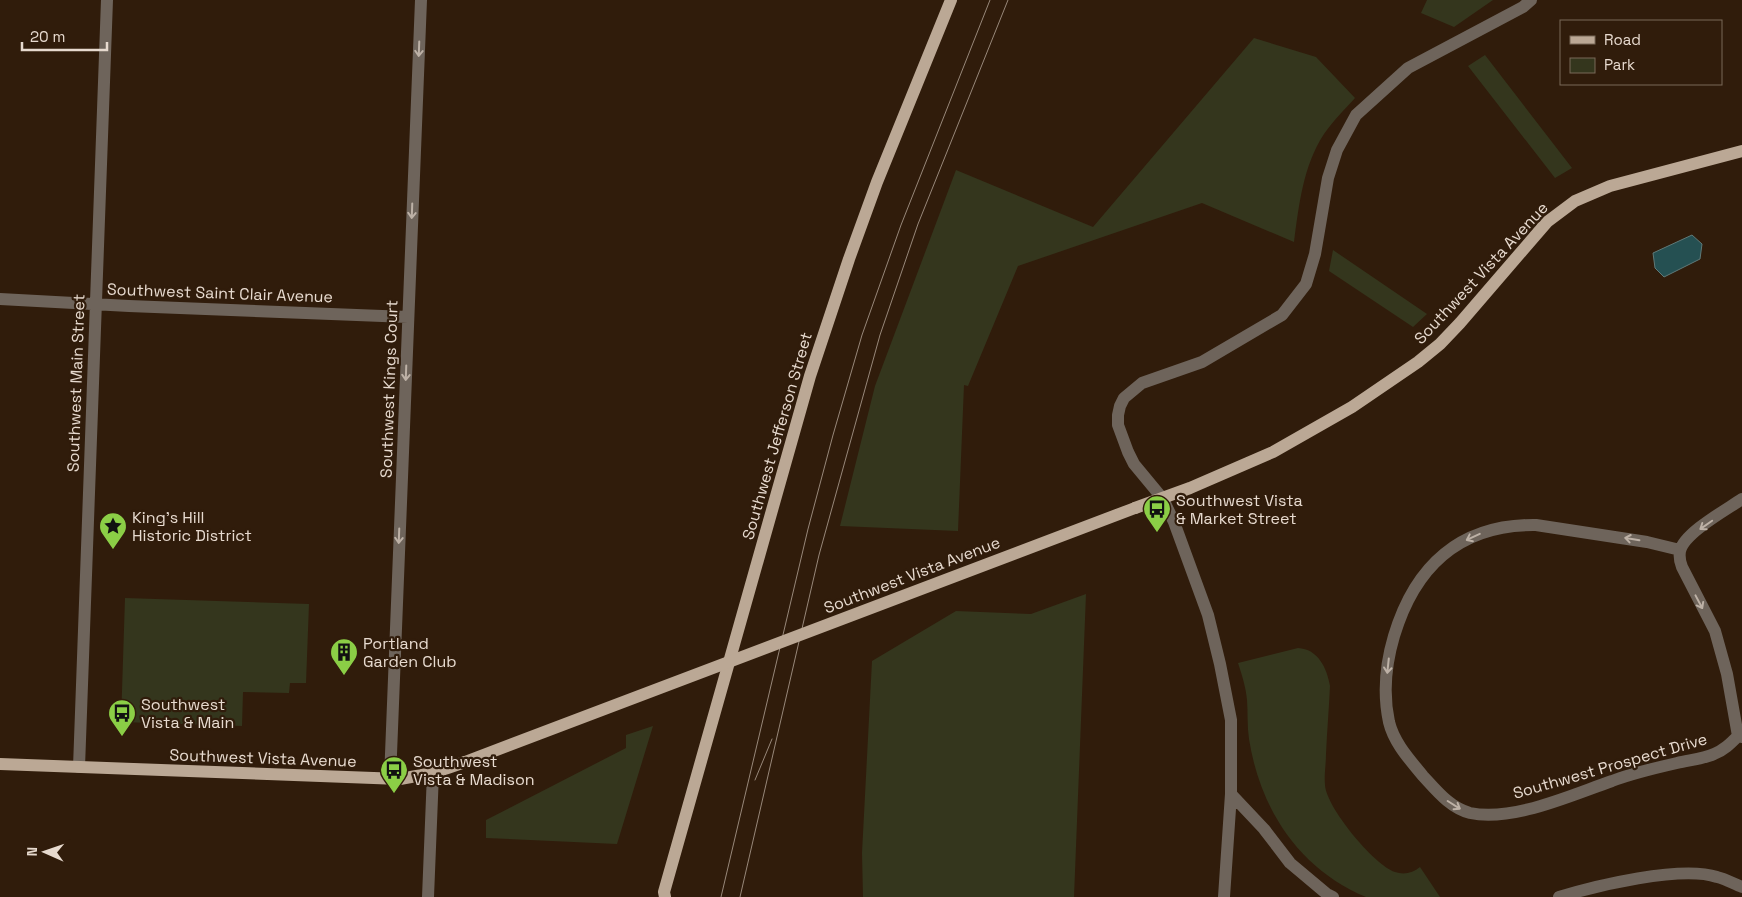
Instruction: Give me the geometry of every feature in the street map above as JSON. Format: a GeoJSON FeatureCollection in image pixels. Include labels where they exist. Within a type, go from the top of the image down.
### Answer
{"type":"FeatureCollection","features":[{"type":"Feature","properties":{"kind":"main road","name":"Southwest Jefferson Street"},"geometry":{"type":"LineString","coordinates":[[663,895],[810,376],[877,182],[951,0]]}},
{"type":"Feature","properties":{"kind":"main road","name":"Southwest Vista Avenue"},"geometry":{"type":"LineString","coordinates":[[0,764],[390,779],[433,773],[466,762],[1163,499],[1273,452],[1352,407],[1418,362],[1440,344],[1547,222],[1575,201],[1610,186],[1742,151]]}},
{"type":"Feature","properties":{"kind":"street","name":"Southwest Main Street"},"geometry":{"type":"LineString","coordinates":[[79,767],[107,0]]}},
{"type":"Feature","properties":{"kind":"street","name":"Southwest Kings Court"},"geometry":{"type":"LineString","coordinates":[[390,779],[421,0]]}},
{"type":"Feature","properties":{"kind":"street"},"geometry":{"type":"LineString","coordinates":[[1224,897],[1230,794],[1231,720],[1220,664],[1208,615],[1174,522],[1163,499],[1134,464],[1118,425],[1118,415],[1124,398],[1142,383],[1202,362],[1282,315],[1306,284],[1315,254],[1328,178],[1337,150],[1356,115],[1408,68],[1523,7],[1531,0]]}},
{"type":"Feature","properties":{"kind":"street","name":"Southwest Saint Clair Avenue"},"geometry":{"type":"LineString","coordinates":[[0,299],[408,316]]}},
{"type":"Feature","properties":{"kind":"street"},"geometry":{"type":"LineString","coordinates":[[1680,550],[1684,542],[1693,533],[1742,499]]}},
{"type":"Feature","properties":{"kind":"street","name":"Southwest Prospect Drive"},"geometry":{"type":"LineString","coordinates":[[1520,525],[1536,525],[1646,542],[1680,550],[1679,558],[1682,567],[1715,632],[1727,674],[1740,736],[1727,747],[1712,755],[1615,779],[1521,811],[1484,814],[1470,813],[1459,809],[1438,794],[1408,758],[1393,733],[1389,722],[1386,684],[1388,663],[1398,624],[1415,585],[1443,555],[1460,543],[1482,532],[1520,525]]}},
{"type":"Feature","properties":{"kind":"street"},"geometry":{"type":"LineString","coordinates":[[428,897],[433,773]]}},
{"type":"Feature","properties":{"kind":"street"},"geometry":{"type":"LineString","coordinates":[[1230,794],[1264,829],[1290,863],[1333,897]]}},
{"type":"Feature","properties":{"kind":"street"},"geometry":{"type":"LineString","coordinates":[[1559,897],[1584,889],[1638,879],[1689,873],[1716,876],[1742,887]]}},
{"type":"Feature","properties":{"kind":"green space"},"geometry":{"type":"Polygon","coordinates":[[[1427,0],[1493,0],[1454,27],[1421,13],[1427,0]]]}},
{"type":"Feature","properties":{"kind":"green space"},"geometry":{"type":"Polygon","coordinates":[[[1254,38],[1316,57],[1355,98],[1324,134],[1311,159],[1303,186],[1294,242],[1202,203],[1018,266],[968,386],[964,385],[958,531],[840,526],[875,386],[956,170],[1093,227],[1254,38]]]}},
{"type":"Feature","properties":{"kind":"green space"},"geometry":{"type":"Polygon","coordinates":[[[1485,55],[1572,168],[1555,178],[1468,66],[1485,55]]]}},
{"type":"Feature","properties":{"kind":"green space"},"geometry":{"type":"Polygon","coordinates":[[[1333,250],[1427,314],[1413,327],[1329,271],[1333,250]]]}},
{"type":"Feature","properties":{"kind":"green space"},"geometry":{"type":"Polygon","coordinates":[[[1086,594],[1074,897],[863,897],[862,853],[872,661],[956,611],[1031,614],[1086,594]]]}},
{"type":"Feature","properties":{"kind":"green space"},"geometry":{"type":"Polygon","coordinates":[[[125,598],[309,604],[306,683],[290,683],[289,693],[243,692],[242,726],[121,722],[125,598]]]}},
{"type":"Feature","properties":{"kind":"green space"},"geometry":{"type":"Polygon","coordinates":[[[1298,648],[1305,649],[1316,656],[1324,666],[1329,679],[1325,785],[1327,795],[1333,807],[1352,834],[1375,859],[1398,873],[1408,873],[1420,867],[1440,897],[1366,897],[1342,885],[1302,853],[1286,834],[1273,812],[1262,789],[1254,765],[1248,734],[1244,681],[1238,663],[1298,648]]]}},
{"type":"Feature","properties":{"kind":"green space"},"geometry":{"type":"Polygon","coordinates":[[[653,726],[617,844],[486,838],[486,820],[626,748],[626,735],[653,726]]]}},
{"type":"Feature","properties":{"kind":"water"},"geometry":{"type":"Polygon","coordinates":[[[1692,235],[1702,244],[1700,259],[1664,277],[1655,268],[1653,253],[1692,235]]]}},
{"type":"Feature","properties":{"kind":"tram line"},"geometry":{"type":"LineString","coordinates":[[721,897],[808,529],[862,335],[901,225],[990,0]]}},
{"type":"Feature","properties":{"kind":"tram line"},"geometry":{"type":"LineString","coordinates":[[740,897],[819,555],[880,335],[918,224],[1008,0]]}},
{"type":"Feature","properties":{"kind":"tram line"},"geometry":{"type":"LineString","coordinates":[[755,780],[772,739]]}},
{"type":"Feature","properties":{"kind":"place","name":"Southwest Vista & Market Street"},"geometry":{"type":"Point","coordinates":[1157,533]}},
{"type":"Feature","properties":{"kind":"place","name":"King's Hill Historic District"},"geometry":{"type":"Point","coordinates":[113,550]}},
{"type":"Feature","properties":{"kind":"place","name":"Portland Garden Club"},"geometry":{"type":"Point","coordinates":[344,676]}},
{"type":"Feature","properties":{"kind":"place","name":"Southwest Vista & Main"},"geometry":{"type":"Point","coordinates":[122,737]}},
{"type":"Feature","properties":{"kind":"place","name":"Southwest Vista & Madison"},"geometry":{"type":"Point","coordinates":[394,794]}}]}
